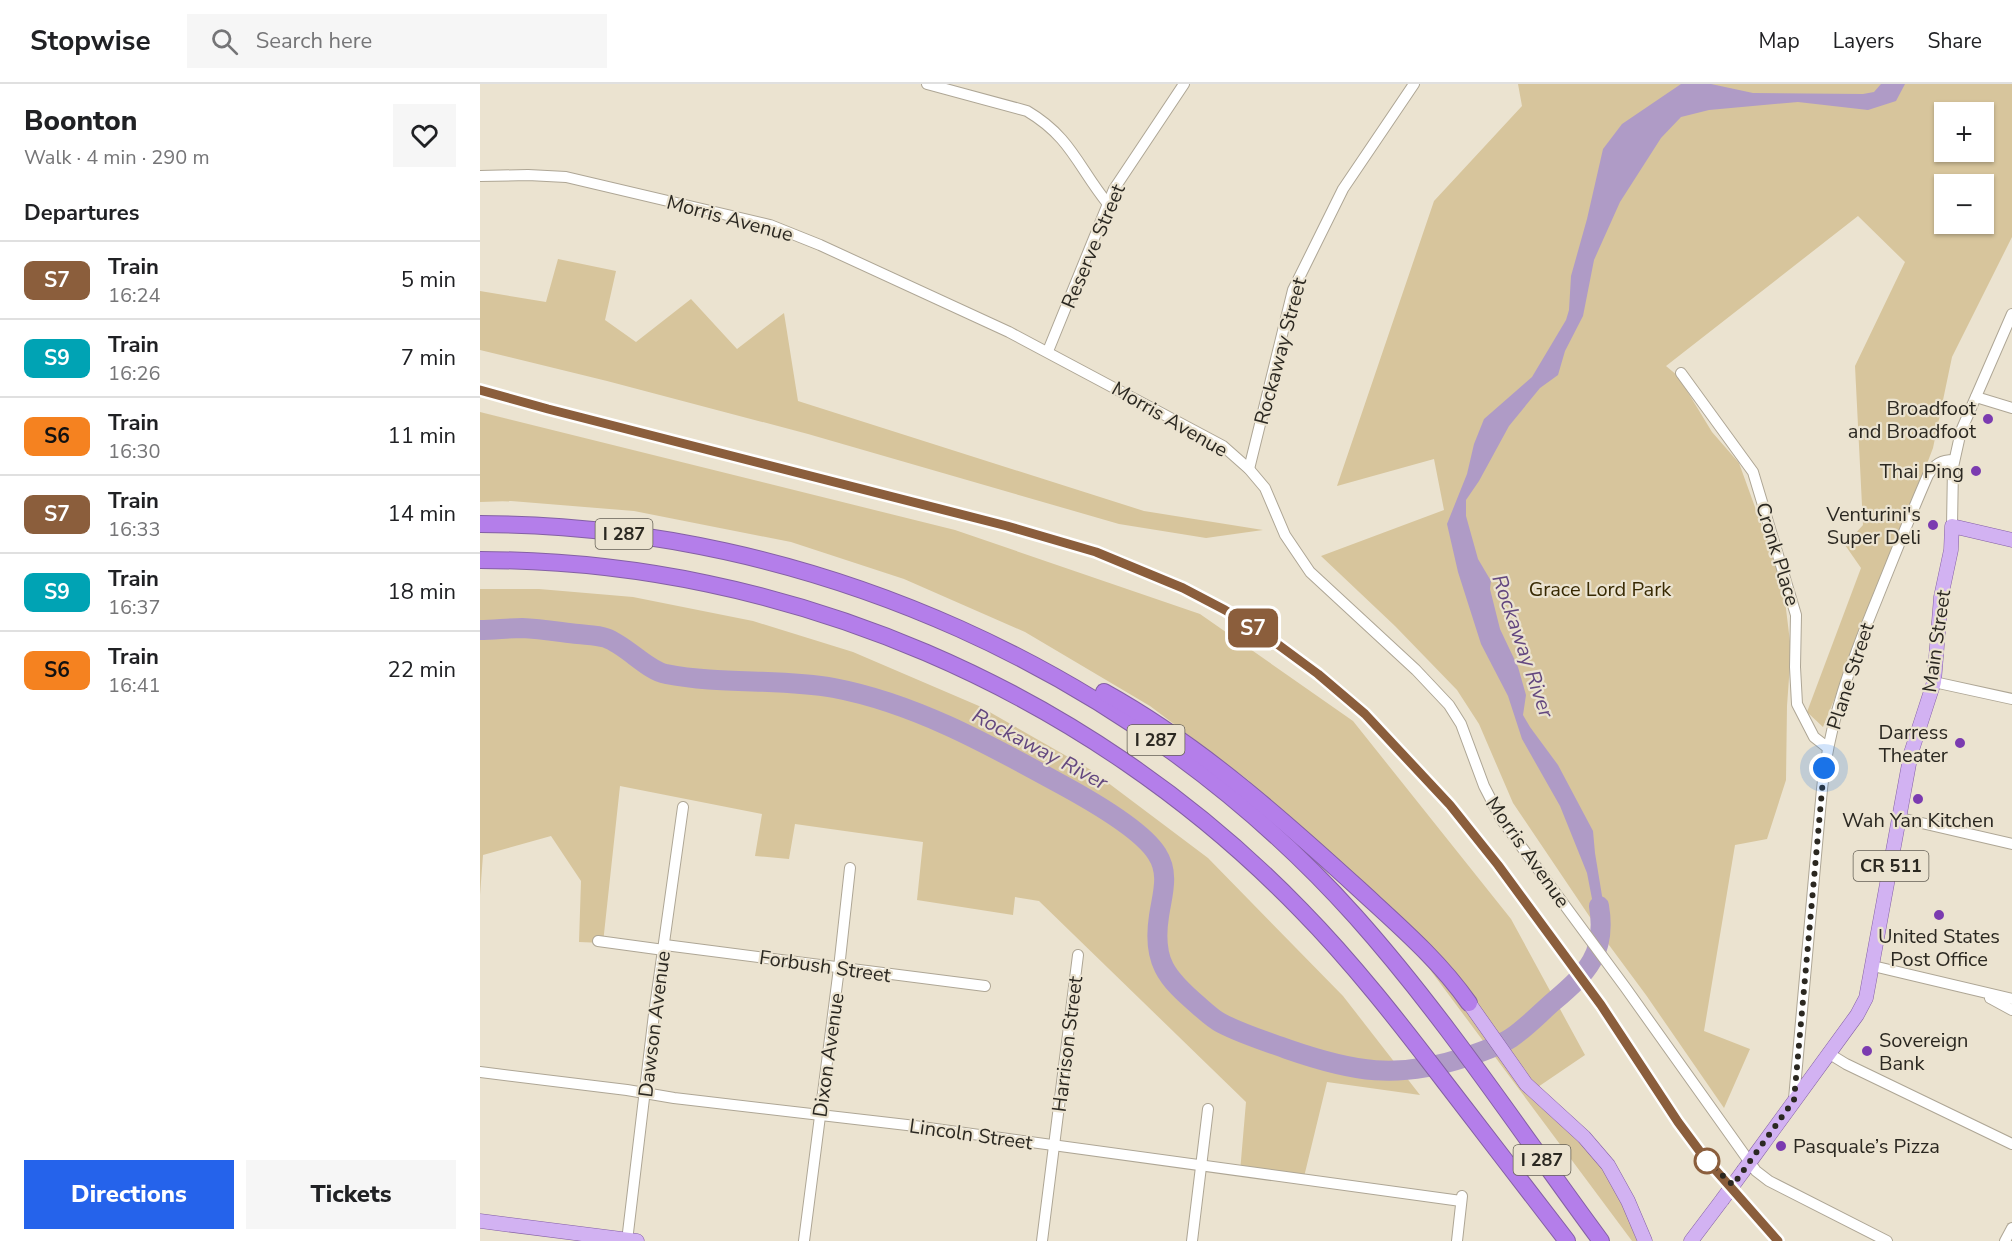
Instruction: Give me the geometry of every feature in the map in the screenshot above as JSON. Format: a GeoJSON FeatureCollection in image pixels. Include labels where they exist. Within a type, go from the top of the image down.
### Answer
{"type":"FeatureCollection","features":[{"type":"Feature","properties":{"kind":"highway","name":"I 287"},"geometry":{"type":"LineString","coordinates":[[480,524],[606,532],[697,545],[807,572],[921,612],[998,646],[1070,684],[1139,728],[1237,801],[1290,849],[1347,907],[1407,977],[1458,1044],[1601,1241]]}},
{"type":"Feature","properties":{"kind":"highway","name":"I 287"},"geometry":{"type":"LineString","coordinates":[[480,560],[602,567],[719,586],[797,606],[908,645],[982,677],[1085,735],[1151,779],[1214,828],[1273,882],[1328,939],[1380,999],[1567,1241]]}},
{"type":"Feature","properties":{"kind":"highway"},"geometry":{"type":"LineString","coordinates":[[921,612],[1021,649],[1068,671],[1110,695],[1180,741],[1277,816],[1331,864],[1440,965],[1472,1008]]}},
{"type":"Feature","properties":{"kind":"main road"},"geometry":{"type":"LineString","coordinates":[[1952,526],[2012,540]]}},
{"type":"Feature","properties":{"kind":"main road","name":"Main Street"},"geometry":{"type":"LineString","coordinates":[[1691,1241],[1862,1006],[1869,987],[1911,753],[1934,682],[1941,597],[1951,550],[1952,526]]}},
{"type":"Feature","properties":{"kind":"main road"},"geometry":{"type":"LineString","coordinates":[[1472,1008],[1514,1068],[1539,1098],[1584,1137],[1608,1165],[1628,1201],[1644,1241]]}},
{"type":"Feature","properties":{"kind":"main road"},"geometry":{"type":"LineString","coordinates":[[480,1221],[630,1241]]}},
{"type":"Feature","properties":{"kind":"street"},"geometry":{"type":"LineString","coordinates":[[927,84],[1027,111],[1040,119],[1067,144],[1108,204]]}},
{"type":"Feature","properties":{"kind":"street","name":"Reserve Street"},"geometry":{"type":"LineString","coordinates":[[1048,351],[1114,189],[1184,84]]}},
{"type":"Feature","properties":{"kind":"street","name":"Rockaway Street"},"geometry":{"type":"LineString","coordinates":[[1250,469],[1293,290],[1343,189],[1414,84]]}},
{"type":"Feature","properties":{"kind":"street","name":"Morris Avenue"},"geometry":{"type":"LineString","coordinates":[[480,176],[566,177],[770,225],[820,245],[1048,351],[1223,446],[1250,469],[1265,488],[1285,535],[1310,572],[1416,670],[1449,705],[1461,724],[1484,786],[1501,819],[1625,987],[1747,1166],[1768,1181],[1887,1241]]}},
{"type":"Feature","properties":{"kind":"street","name":"Main Street"},"geometry":{"type":"LineString","coordinates":[[1952,526],[1954,459],[1961,431],[2012,314]]}},
{"type":"Feature","properties":{"kind":"street","name":"Cronk Place"},"geometry":{"type":"LineString","coordinates":[[1681,374],[1753,472],[1796,615],[1797,704],[1814,737],[1828,748]]}},
{"type":"Feature","properties":{"kind":"street"},"geometry":{"type":"LineString","coordinates":[[1976,397],[2012,408]]}},
{"type":"Feature","properties":{"kind":"street","name":"Plane Street"},"geometry":{"type":"LineString","coordinates":[[1794,1100],[1822,789],[1835,718],[1855,656],[1924,484],[1934,466],[1944,460],[1954,459]]}},
{"type":"Feature","properties":{"kind":"street"},"geometry":{"type":"LineString","coordinates":[[1934,682],[2012,699]]}},
{"type":"Feature","properties":{"kind":"street","name":"Dawson Avenue"},"geometry":{"type":"LineString","coordinates":[[630,1241],[645,1093],[683,807]]}},
{"type":"Feature","properties":{"kind":"street"},"geometry":{"type":"LineString","coordinates":[[1900,818],[2012,844]]}},
{"type":"Feature","properties":{"kind":"street","name":"Dixon Avenue"},"geometry":{"type":"LineString","coordinates":[[804,1241],[850,868]]}},
{"type":"Feature","properties":{"kind":"street","name":"Forbush Street"},"geometry":{"type":"LineString","coordinates":[[598,941],[985,987]]}},
{"type":"Feature","properties":{"kind":"street","name":"Harrison Street"},"geometry":{"type":"LineString","coordinates":[[1042,1241],[1078,955]]}},
{"type":"Feature","properties":{"kind":"street"},"geometry":{"type":"LineString","coordinates":[[1873,966],[2012,999]]}},
{"type":"Feature","properties":{"kind":"street"},"geometry":{"type":"LineString","coordinates":[[1979,992],[2012,1010]]}},
{"type":"Feature","properties":{"kind":"street"},"geometry":{"type":"LineString","coordinates":[[1828,1053],[1846,1064],[2012,1144]]}},
{"type":"Feature","properties":{"kind":"street","name":"Lincoln Street"},"geometry":{"type":"LineString","coordinates":[[480,1072],[1461,1198],[1457,1241]]}},
{"type":"Feature","properties":{"kind":"street"},"geometry":{"type":"LineString","coordinates":[[1192,1241],[1208,1109]]}},
{"type":"Feature","properties":{"kind":"street"},"geometry":{"type":"LineString","coordinates":[[2005,1241],[2012,1228]]}},
{"type":"Feature","properties":{"kind":"green space","name":"Grace Lord Park"},"geometry":{"type":"Polygon","coordinates":[[[1518,84],[2012,84],[2012,237],[1952,357],[1933,448],[1823,727],[1807,712],[1861,568],[1845,545],[1863,525],[1855,366],[1905,262],[1858,216],[1666,366],[1678,376],[1712,432],[1739,463],[1783,584],[1791,650],[1787,706],[1786,780],[1767,839],[1735,845],[1704,1031],[1750,1049],[1724,1108],[1606,941],[1513,803],[1479,724],[1457,690],[1395,626],[1321,556],[1444,510],[1434,459],[1337,486],[1434,201],[1522,106],[1518,84]]]}},
{"type":"Feature","properties":{"kind":"green space"},"geometry":{"type":"Polygon","coordinates":[[[558,259],[616,271],[605,320],[636,342],[691,299],[737,349],[784,313],[798,401],[1144,511],[1263,530],[1206,538],[1119,524],[808,434],[480,350],[480,291],[546,302],[558,259]]]}},
{"type":"Feature","properties":{"kind":"green space"},"geometry":{"type":"Polygon","coordinates":[[[480,412],[955,530],[1200,614],[1353,721],[1511,919],[1585,1055],[1532,1091],[1609,1170],[1637,1241],[1632,1241],[1408,940],[1348,872],[1248,780],[1150,706],[1025,632],[904,579],[791,542],[634,511],[511,501],[480,502],[480,412]]]}},
{"type":"Feature","properties":{"kind":"green space"},"geometry":{"type":"Polygon","coordinates":[[[480,589],[539,589],[633,597],[753,621],[853,652],[979,706],[1091,770],[1208,858],[1343,996],[1420,1095],[1327,1082],[1303,1181],[1240,1172],[1246,1102],[1039,901],[1015,897],[1013,915],[917,900],[923,842],[795,824],[789,859],[755,856],[762,814],[620,786],[603,943],[579,942],[581,881],[551,836],[483,855],[480,895],[480,589]]]}},
{"type":"Feature","properties":{"kind":"shaded area"},"geometry":{"type":"Polygon","coordinates":[[[1681,84],[1711,84],[1753,93],[1863,94],[1874,92],[1881,84],[1905,84],[1896,101],[1868,110],[1798,102],[1709,110],[1681,117],[1661,138],[1620,202],[1594,260],[1583,316],[1565,351],[1558,375],[1540,388],[1509,426],[1466,500],[1466,516],[1478,559],[1491,581],[1490,589],[1500,629],[1518,667],[1526,695],[1523,715],[1558,765],[1593,831],[1604,908],[1606,941],[1592,921],[1593,904],[1587,873],[1560,806],[1522,739],[1508,696],[1481,644],[1458,572],[1447,524],[1467,474],[1474,444],[1484,419],[1532,377],[1566,320],[1569,310],[1571,276],[1603,149],[1622,124],[1681,84]]]}},
{"type":"Feature","properties":{"kind":"waterway","name":"Rockaway River"},"geometry":{"type":"LineString","coordinates":[[480,630],[522,628],[600,636],[614,641],[652,668],[666,674],[834,688],[920,714],[976,739],[1095,804],[1125,823],[1149,844],[1161,862],[1164,877],[1157,932],[1160,957],[1170,977],[1188,996],[1212,1017],[1229,1027],[1287,1049],[1333,1063],[1375,1070],[1418,1069],[1466,1057],[1506,1041],[1566,991],[1592,961],[1600,937],[1599,906]]}},
{"type":"Feature","properties":{"kind":"railway"},"geometry":{"type":"LineString","coordinates":[[480,390],[1069,544],[1150,573],[1227,611],[1259,631],[1290,652],[1347,698],[1425,776],[1450,805],[1509,878],[1564,953],[1688,1138],[1778,1241]]}},
{"type":"Feature","properties":{"kind":"train","name":"S7"},"geometry":{"type":"LineString","coordinates":[[480,390],[1007,526],[1096,552],[1183,588],[1265,635],[1301,660],[1365,714],[1450,805],[1498,865],[1601,1005],[1678,1122],[1704,1157],[1778,1241]]}},
{"type":"Feature","properties":{"kind":"place","name":"Broadfoot and Broadfoot"},"geometry":{"type":"Point","coordinates":[1988,419]}},
{"type":"Feature","properties":{"kind":"place","name":"Thai Ping"},"geometry":{"type":"Point","coordinates":[1976,471]}},
{"type":"Feature","properties":{"kind":"place","name":"Venturini's Super Deli"},"geometry":{"type":"Point","coordinates":[1933,525]}},
{"type":"Feature","properties":{"kind":"place","name":"Darress Theater"},"geometry":{"type":"Point","coordinates":[1960,743]}},
{"type":"Feature","properties":{"kind":"place","name":"Wah Yan Kitchen"},"geometry":{"type":"Point","coordinates":[1918,799]}},
{"type":"Feature","properties":{"kind":"place","name":"United States Post Office"},"geometry":{"type":"Point","coordinates":[1939,915]}},
{"type":"Feature","properties":{"kind":"place","name":"Sovereign Bank"},"geometry":{"type":"Point","coordinates":[1867,1051]}},
{"type":"Feature","properties":{"kind":"place","name":"Pasquale’s Pizza"},"geometry":{"type":"Point","coordinates":[1781,1146]}},
{"type":"Feature","properties":{"kind":"route"},"geometry":{"type":"LineString","coordinates":[[1707,1161],[1733,1185],[1794,1100],[1824,768]]}}]}
